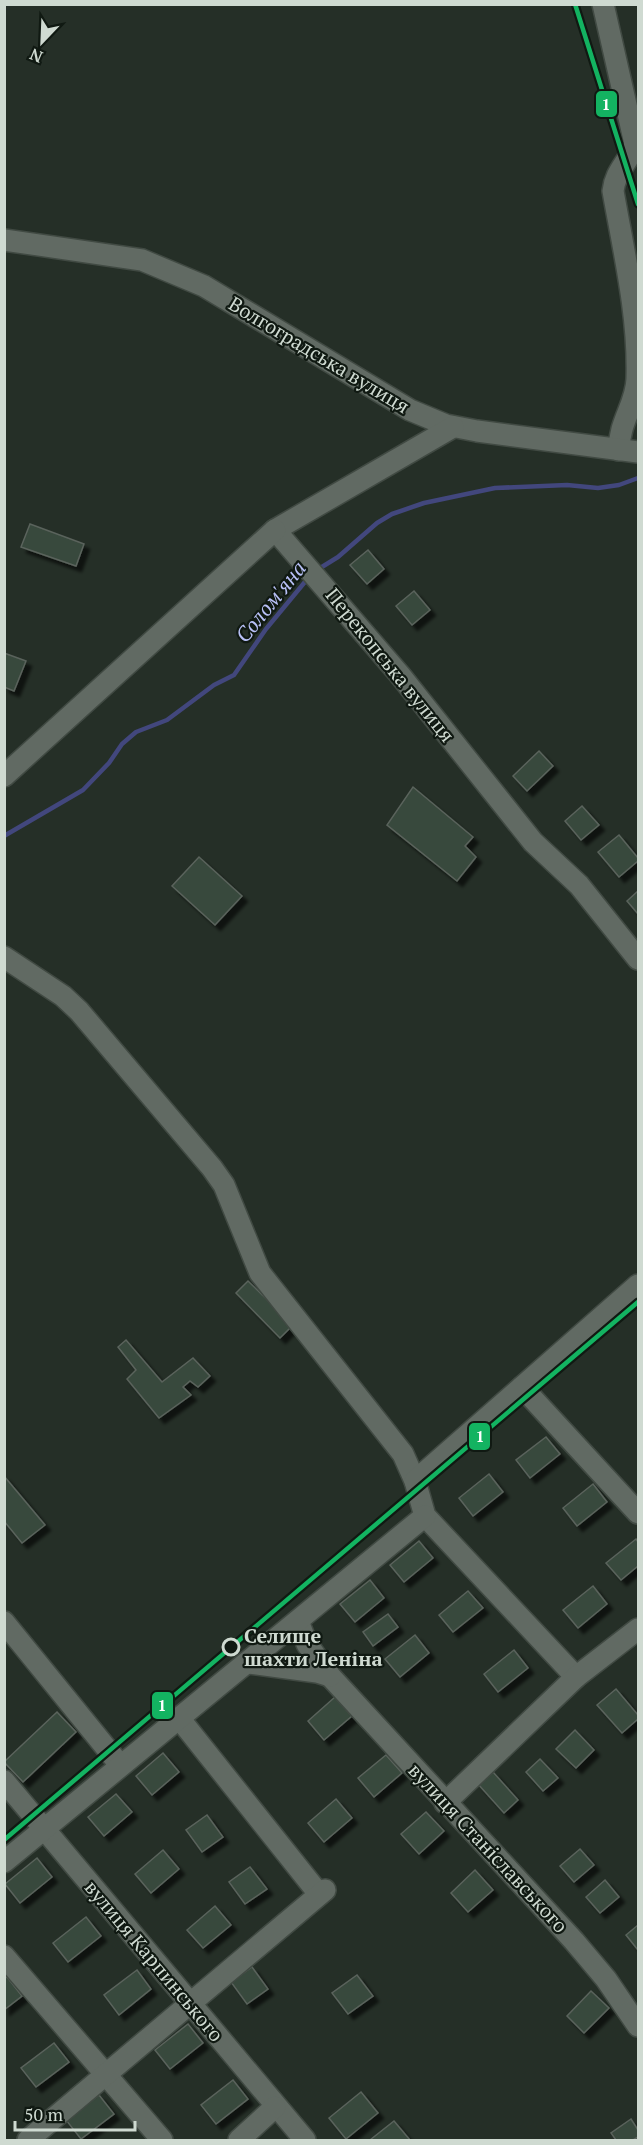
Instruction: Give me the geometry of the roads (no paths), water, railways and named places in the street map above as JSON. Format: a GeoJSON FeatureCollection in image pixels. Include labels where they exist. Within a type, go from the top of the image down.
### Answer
{"type":"FeatureCollection","features":[{"type":"Feature","properties":{"kind":"street"},"geometry":{"type":"LineString","coordinates":[[603,4],[635,144],[632,153],[617,172],[613,191],[636,328],[635,394],[621,427],[629,451]]}},
{"type":"Feature","properties":{"kind":"street","name":"Волгоградська вулиця"},"geometry":{"type":"LineString","coordinates":[[4,240],[142,260],[171,270],[204,286],[410,410],[453,426],[629,451]]}},
{"type":"Feature","properties":{"kind":"street"},"geometry":{"type":"LineString","coordinates":[[4,776],[274,530],[453,426]]}},
{"type":"Feature","properties":{"kind":"street","name":"Перекопська вулиця"},"geometry":{"type":"LineString","coordinates":[[274,530],[400,675],[533,842],[579,885],[639,958]]}},
{"type":"Feature","properties":{"kind":"street"},"geometry":{"type":"LineString","coordinates":[[4,957],[63,996],[79,1011],[212,1168],[224,1185],[260,1273],[403,1454],[415,1481],[425,1516],[576,1677]]}},
{"type":"Feature","properties":{"kind":"street"},"geometry":{"type":"LineString","coordinates":[[415,1481],[639,1286]]}},
{"type":"Feature","properties":{"kind":"street"},"geometry":{"type":"LineString","coordinates":[[522,1387],[635,1503]]}},
{"type":"Feature","properties":{"kind":"street"},"geometry":{"type":"LineString","coordinates":[[4,1862],[120,1765],[249,1663],[425,1516]]}},
{"type":"Feature","properties":{"kind":"street","name":"вулиця Станіславського"},"geometry":{"type":"LineString","coordinates":[[298,1621],[308,1644],[330,1676],[574,1941],[613,1988],[639,2026]]}},
{"type":"Feature","properties":{"kind":"street"},"geometry":{"type":"LineString","coordinates":[[4,1622],[120,1765]]}},
{"type":"Feature","properties":{"kind":"street"},"geometry":{"type":"LineString","coordinates":[[445,1803],[576,1677],[639,1629]]}},
{"type":"Feature","properties":{"kind":"street"},"geometry":{"type":"LineString","coordinates":[[249,1663],[317,1672],[330,1676]]}},
{"type":"Feature","properties":{"kind":"street"},"geometry":{"type":"LineString","coordinates":[[28,2140],[104,2073],[322,1892],[179,1718]]}},
{"type":"Feature","properties":{"kind":"street","name":"вулиця Карпинського"},"geometry":{"type":"LineString","coordinates":[[4,1781],[305,2140]]}},
{"type":"Feature","properties":{"kind":"street"},"geometry":{"type":"LineString","coordinates":[[4,1956],[162,2140]]}},
{"type":"Feature","properties":{"kind":"street"},"geometry":{"type":"LineString","coordinates":[[239,2140],[275,2107]]}},
{"type":"Feature","properties":{"kind":"waterway","name":"Солом'яна"},"geometry":{"type":"LineString","coordinates":[[317,570],[338,557],[377,523],[392,514],[424,503],[495,488],[567,485],[598,488],[619,485],[638,478]]}},
{"type":"Feature","properties":{"kind":"waterway","name":"Солом'яна"},"geometry":{"type":"LineString","coordinates":[[4,836],[83,790],[109,763],[122,744],[136,732],[167,720],[214,685],[234,675],[266,629],[309,577]]}},
{"type":"Feature","properties":{"kind":"place","name":"Селище шахти Леніна"},"geometry":{"type":"Point","coordinates":[231,1647]}}]}
